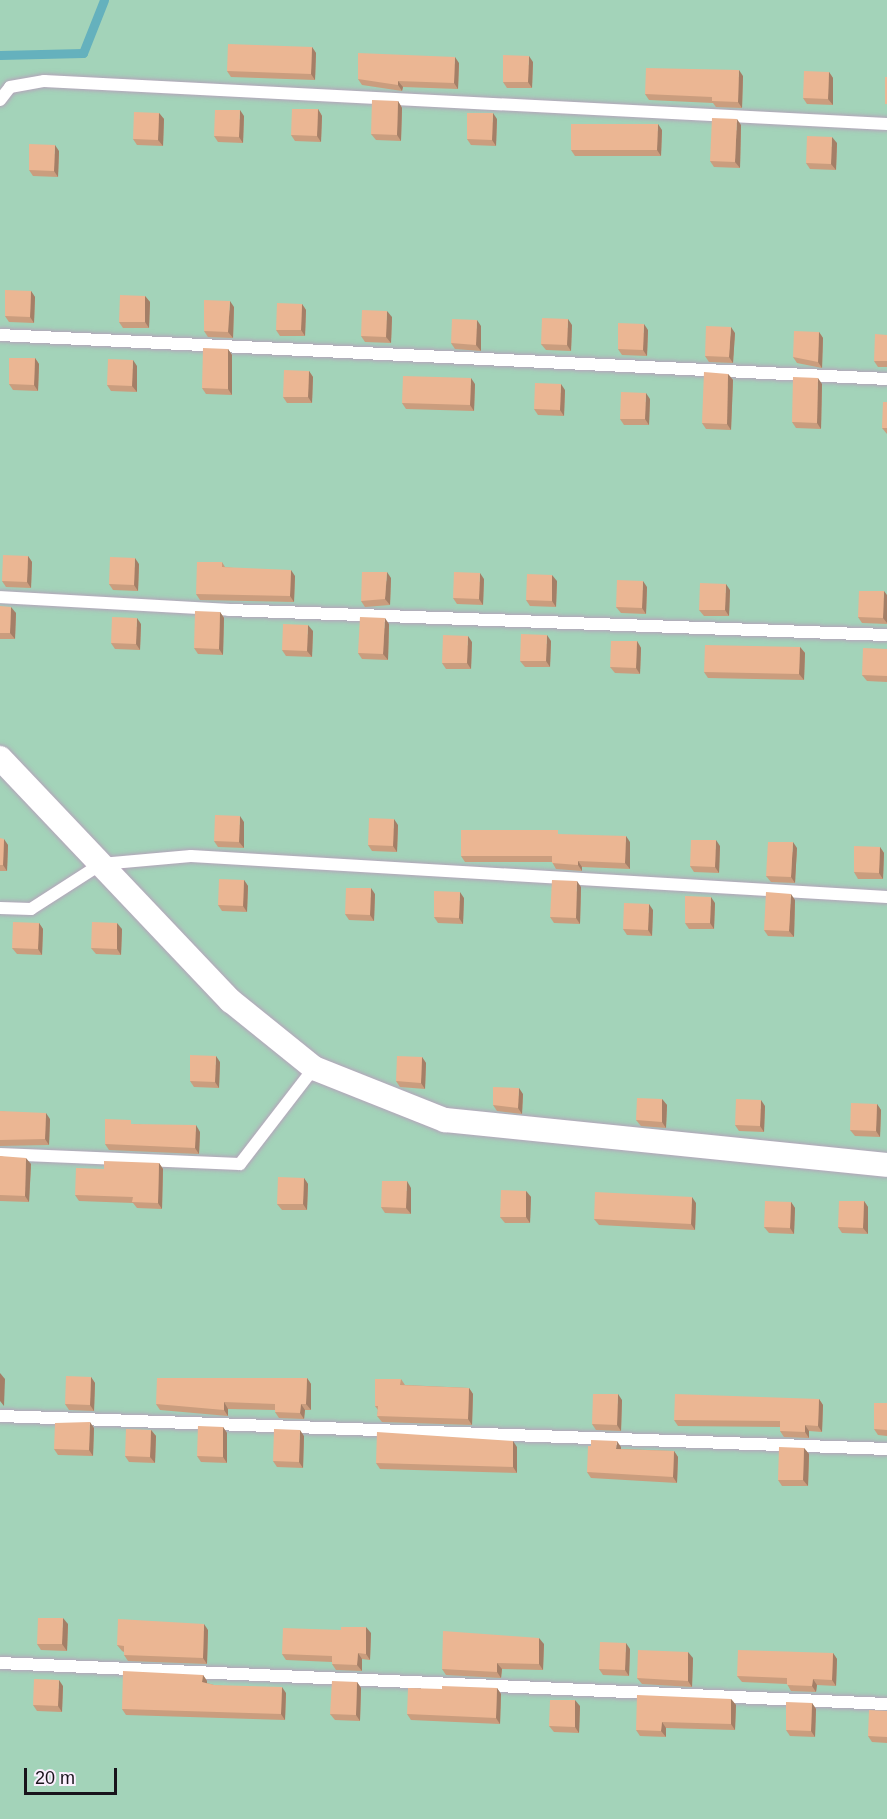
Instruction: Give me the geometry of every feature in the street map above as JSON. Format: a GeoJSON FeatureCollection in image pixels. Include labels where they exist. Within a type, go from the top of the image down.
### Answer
{"type":"FeatureCollection","features":[{"type":"Feature","properties":{"kind":"street"},"geometry":{"type":"LineString","coordinates":[[0,758],[231,1001],[314,1068],[445,1120],[887,1166]]}},
{"type":"Feature","properties":{"kind":"lane"},"geometry":{"type":"LineString","coordinates":[[0,100],[10,87],[44,81],[887,124]]}},
{"type":"Feature","properties":{"kind":"lane"},"geometry":{"type":"LineString","coordinates":[[0,335],[887,379]]}},
{"type":"Feature","properties":{"kind":"lane"},"geometry":{"type":"LineString","coordinates":[[0,597],[229,610],[887,635]]}},
{"type":"Feature","properties":{"kind":"lane"},"geometry":{"type":"LineString","coordinates":[[0,908],[31,909],[101,864],[191,856],[887,897]]}},
{"type":"Feature","properties":{"kind":"lane"},"geometry":{"type":"LineString","coordinates":[[0,1154],[240,1164],[314,1068]]}},
{"type":"Feature","properties":{"kind":"lane"},"geometry":{"type":"LineString","coordinates":[[0,1416],[887,1449]]}},
{"type":"Feature","properties":{"kind":"lane"},"geometry":{"type":"LineString","coordinates":[[0,1663],[887,1704]]}},
{"type":"Feature","properties":{"kind":"green space"},"geometry":{"type":"Polygon","coordinates":[[[0,0],[887,0],[887,1819],[0,1819],[0,0]]]}},
{"type":"Feature","properties":{"kind":"building"},"geometry":{"type":"Polygon","coordinates":[[[228,44],[312,47],[311,74],[227,71],[228,44]]]}},
{"type":"Feature","properties":{"kind":"building"},"geometry":{"type":"Polygon","coordinates":[[[358,53],[455,57],[454,83],[398,81],[398,85],[358,79],[358,53]]]}},
{"type":"Feature","properties":{"kind":"building"},"geometry":{"type":"Polygon","coordinates":[[[503,55],[529,56],[528,82],[503,82],[503,55]]]}},
{"type":"Feature","properties":{"kind":"building"},"geometry":{"type":"Polygon","coordinates":[[[646,68],[739,70],[738,102],[712,101],[712,97],[645,94],[646,68]]]}},
{"type":"Feature","properties":{"kind":"building"},"geometry":{"type":"Polygon","coordinates":[[[804,71],[829,72],[828,99],[803,98],[804,71]]]}},
{"type":"Feature","properties":{"kind":"building"},"geometry":{"type":"Polygon","coordinates":[[[885,77],[887,77],[887,104],[885,104],[885,77]]]}},
{"type":"Feature","properties":{"kind":"building"},"geometry":{"type":"Polygon","coordinates":[[[372,100],[398,101],[397,135],[371,134],[372,100]]]}},
{"type":"Feature","properties":{"kind":"building"},"geometry":{"type":"Polygon","coordinates":[[[292,109],[318,109],[317,136],[291,135],[292,109]]]}},
{"type":"Feature","properties":{"kind":"building"},"geometry":{"type":"Polygon","coordinates":[[[215,110],[240,110],[239,137],[214,136],[215,110]]]}},
{"type":"Feature","properties":{"kind":"building"},"geometry":{"type":"Polygon","coordinates":[[[134,112],[159,113],[158,140],[133,139],[134,112]]]}},
{"type":"Feature","properties":{"kind":"building"},"geometry":{"type":"Polygon","coordinates":[[[467,113],[493,113],[492,140],[467,139],[467,113]]]}},
{"type":"Feature","properties":{"kind":"building"},"geometry":{"type":"Polygon","coordinates":[[[712,118],[737,119],[735,162],[710,161],[712,118]]]}},
{"type":"Feature","properties":{"kind":"building"},"geometry":{"type":"Polygon","coordinates":[[[571,124],[658,124],[657,150],[571,150],[571,124]]]}},
{"type":"Feature","properties":{"kind":"building"},"geometry":{"type":"Polygon","coordinates":[[[807,136],[832,137],[831,164],[806,163],[807,136]]]}},
{"type":"Feature","properties":{"kind":"building"},"geometry":{"type":"Polygon","coordinates":[[[29,144],[55,145],[54,171],[29,170],[29,144]]]}},
{"type":"Feature","properties":{"kind":"building"},"geometry":{"type":"Polygon","coordinates":[[[5,290],[31,291],[30,317],[5,316],[5,290]]]}},
{"type":"Feature","properties":{"kind":"building"},"geometry":{"type":"Polygon","coordinates":[[[120,295],[145,296],[145,322],[119,322],[120,295]]]}},
{"type":"Feature","properties":{"kind":"building"},"geometry":{"type":"Polygon","coordinates":[[[204,300],[230,301],[228,332],[204,331],[204,300]]]}},
{"type":"Feature","properties":{"kind":"building"},"geometry":{"type":"Polygon","coordinates":[[[277,303],[302,304],[301,330],[276,330],[277,303]]]}},
{"type":"Feature","properties":{"kind":"building"},"geometry":{"type":"Polygon","coordinates":[[[362,310],[387,311],[386,337],[361,336],[362,310]]]}},
{"type":"Feature","properties":{"kind":"building"},"geometry":{"type":"Polygon","coordinates":[[[542,318],[568,319],[567,345],[541,344],[542,318]]]}},
{"type":"Feature","properties":{"kind":"building"},"geometry":{"type":"Polygon","coordinates":[[[452,319],[477,320],[476,345],[451,343],[452,319]]]}},
{"type":"Feature","properties":{"kind":"building"},"geometry":{"type":"Polygon","coordinates":[[[618,323],[644,324],[643,350],[618,349],[618,323]]]}},
{"type":"Feature","properties":{"kind":"building"},"geometry":{"type":"Polygon","coordinates":[[[706,326],[731,327],[729,357],[705,356],[706,326]]]}},
{"type":"Feature","properties":{"kind":"building"},"geometry":{"type":"Polygon","coordinates":[[[794,331],[819,332],[818,362],[793,357],[794,331]]]}},
{"type":"Feature","properties":{"kind":"building"},"geometry":{"type":"Polygon","coordinates":[[[875,334],[887,335],[887,361],[874,361],[875,334]]]}},
{"type":"Feature","properties":{"kind":"building"},"geometry":{"type":"Polygon","coordinates":[[[203,348],[228,349],[228,389],[202,388],[203,348]]]}},
{"type":"Feature","properties":{"kind":"building"},"geometry":{"type":"Polygon","coordinates":[[[9,358],[35,358],[34,385],[9,384],[9,358]]]}},
{"type":"Feature","properties":{"kind":"building"},"geometry":{"type":"Polygon","coordinates":[[[108,359],[133,360],[132,386],[107,385],[108,359]]]}},
{"type":"Feature","properties":{"kind":"building"},"geometry":{"type":"Polygon","coordinates":[[[284,370],[309,371],[308,397],[283,397],[284,370]]]}},
{"type":"Feature","properties":{"kind":"building"},"geometry":{"type":"Polygon","coordinates":[[[704,372],[728,374],[727,424],[702,423],[704,372]]]}},
{"type":"Feature","properties":{"kind":"building"},"geometry":{"type":"Polygon","coordinates":[[[403,376],[471,378],[470,405],[402,403],[403,376]]]}},
{"type":"Feature","properties":{"kind":"building"},"geometry":{"type":"Polygon","coordinates":[[[793,377],[818,378],[817,423],[792,422],[793,377]]]}},
{"type":"Feature","properties":{"kind":"building"},"geometry":{"type":"Polygon","coordinates":[[[535,383],[561,384],[560,410],[534,409],[535,383]]]}},
{"type":"Feature","properties":{"kind":"building"},"geometry":{"type":"Polygon","coordinates":[[[621,392],[646,393],[645,419],[620,419],[621,392]]]}},
{"type":"Feature","properties":{"kind":"building"},"geometry":{"type":"Polygon","coordinates":[[[883,402],[887,402],[887,428],[882,428],[883,402]]]}},
{"type":"Feature","properties":{"kind":"building"},"geometry":{"type":"Polygon","coordinates":[[[3,555],[28,556],[27,582],[2,581],[3,555]]]}},
{"type":"Feature","properties":{"kind":"building"},"geometry":{"type":"Polygon","coordinates":[[[110,557],[135,558],[134,585],[109,584],[110,557]]]}},
{"type":"Feature","properties":{"kind":"building"},"geometry":{"type":"Polygon","coordinates":[[[197,562],[222,562],[222,567],[291,570],[290,596],[196,594],[197,562]]]}},
{"type":"Feature","properties":{"kind":"building"},"geometry":{"type":"Polygon","coordinates":[[[362,572],[387,572],[385,599],[361,601],[362,572]]]}},
{"type":"Feature","properties":{"kind":"building"},"geometry":{"type":"Polygon","coordinates":[[[454,572],[480,573],[479,599],[453,598],[454,572]]]}},
{"type":"Feature","properties":{"kind":"building"},"geometry":{"type":"Polygon","coordinates":[[[527,574],[552,575],[552,601],[526,600],[527,574]]]}},
{"type":"Feature","properties":{"kind":"building"},"geometry":{"type":"Polygon","coordinates":[[[617,580],[643,581],[642,608],[616,607],[617,580]]]}},
{"type":"Feature","properties":{"kind":"building"},"geometry":{"type":"Polygon","coordinates":[[[700,583],[726,584],[725,610],[699,610],[700,583]]]}},
{"type":"Feature","properties":{"kind":"building"},"geometry":{"type":"Polygon","coordinates":[[[859,591],[884,591],[883,618],[858,617],[859,591]]]}},
{"type":"Feature","properties":{"kind":"building"},"geometry":{"type":"Polygon","coordinates":[[[0,606],[11,607],[10,633],[0,633],[0,606]]]}},
{"type":"Feature","properties":{"kind":"building"},"geometry":{"type":"Polygon","coordinates":[[[195,611],[220,612],[219,649],[194,648],[195,611]]]}},
{"type":"Feature","properties":{"kind":"building"},"geometry":{"type":"Polygon","coordinates":[[[112,617],[137,618],[136,644],[111,643],[112,617]]]}},
{"type":"Feature","properties":{"kind":"building"},"geometry":{"type":"Polygon","coordinates":[[[360,617],[385,618],[383,654],[358,653],[360,617]]]}},
{"type":"Feature","properties":{"kind":"building"},"geometry":{"type":"Polygon","coordinates":[[[283,624],[308,625],[307,651],[282,650],[283,624]]]}},
{"type":"Feature","properties":{"kind":"building"},"geometry":{"type":"Polygon","coordinates":[[[521,634],[547,635],[546,661],[520,661],[521,634]]]}},
{"type":"Feature","properties":{"kind":"building"},"geometry":{"type":"Polygon","coordinates":[[[443,635],[468,636],[467,663],[442,663],[443,635]]]}},
{"type":"Feature","properties":{"kind":"building"},"geometry":{"type":"Polygon","coordinates":[[[611,641],[637,641],[636,668],[610,667],[611,641]]]}},
{"type":"Feature","properties":{"kind":"building"},"geometry":{"type":"Polygon","coordinates":[[[705,645],[800,647],[799,674],[704,672],[705,645]]]}},
{"type":"Feature","properties":{"kind":"building"},"geometry":{"type":"Polygon","coordinates":[[[863,648],[887,649],[887,676],[862,675],[863,648]]]}},
{"type":"Feature","properties":{"kind":"building"},"geometry":{"type":"Polygon","coordinates":[[[215,815],[240,816],[239,842],[214,841],[215,815]]]}},
{"type":"Feature","properties":{"kind":"building"},"geometry":{"type":"Polygon","coordinates":[[[369,818],[394,819],[393,846],[368,845],[369,818]]]}},
{"type":"Feature","properties":{"kind":"building"},"geometry":{"type":"Polygon","coordinates":[[[461,830],[558,830],[558,834],[626,836],[625,863],[578,861],[578,865],[552,863],[552,856],[461,856],[461,830]]]}},
{"type":"Feature","properties":{"kind":"building"},"geometry":{"type":"Polygon","coordinates":[[[0,838],[4,839],[3,865],[0,865],[0,838]]]}},
{"type":"Feature","properties":{"kind":"building"},"geometry":{"type":"Polygon","coordinates":[[[691,840],[716,840],[715,867],[690,866],[691,840]]]}},
{"type":"Feature","properties":{"kind":"building"},"geometry":{"type":"Polygon","coordinates":[[[768,842],[793,842],[791,877],[766,876],[768,842]]]}},
{"type":"Feature","properties":{"kind":"building"},"geometry":{"type":"Polygon","coordinates":[[[854,846],[880,847],[879,873],[854,872],[854,846]]]}},
{"type":"Feature","properties":{"kind":"building"},"geometry":{"type":"Polygon","coordinates":[[[219,879],[244,880],[243,906],[218,905],[219,879]]]}},
{"type":"Feature","properties":{"kind":"building"},"geometry":{"type":"Polygon","coordinates":[[[552,880],[577,881],[576,918],[550,917],[552,880]]]}},
{"type":"Feature","properties":{"kind":"building"},"geometry":{"type":"Polygon","coordinates":[[[346,888],[371,888],[370,915],[345,914],[346,888]]]}},
{"type":"Feature","properties":{"kind":"building"},"geometry":{"type":"Polygon","coordinates":[[[434,891],[460,892],[459,918],[434,917],[434,891]]]}},
{"type":"Feature","properties":{"kind":"building"},"geometry":{"type":"Polygon","coordinates":[[[766,892],[791,894],[789,931],[764,930],[766,892]]]}},
{"type":"Feature","properties":{"kind":"building"},"geometry":{"type":"Polygon","coordinates":[[[685,896],[711,897],[710,923],[685,923],[685,896]]]}},
{"type":"Feature","properties":{"kind":"building"},"geometry":{"type":"Polygon","coordinates":[[[624,903],[649,904],[648,930],[623,929],[624,903]]]}},
{"type":"Feature","properties":{"kind":"building"},"geometry":{"type":"Polygon","coordinates":[[[13,922],[39,923],[38,949],[12,948],[13,922]]]}},
{"type":"Feature","properties":{"kind":"building"},"geometry":{"type":"Polygon","coordinates":[[[92,922],[117,923],[117,949],[91,948],[92,922]]]}},
{"type":"Feature","properties":{"kind":"building"},"geometry":{"type":"Polygon","coordinates":[[[190,1055],[216,1056],[215,1082],[190,1081],[190,1055]]]}},
{"type":"Feature","properties":{"kind":"building"},"geometry":{"type":"Polygon","coordinates":[[[397,1056],[422,1057],[421,1083],[396,1081],[397,1056]]]}},
{"type":"Feature","properties":{"kind":"building"},"geometry":{"type":"Polygon","coordinates":[[[493,1087],[519,1088],[518,1108],[493,1105],[493,1087]]]}},
{"type":"Feature","properties":{"kind":"building"},"geometry":{"type":"Polygon","coordinates":[[[637,1098],[662,1099],[662,1122],[636,1120],[637,1098]]]}},
{"type":"Feature","properties":{"kind":"building"},"geometry":{"type":"Polygon","coordinates":[[[736,1099],[761,1100],[760,1126],[735,1125],[736,1099]]]}},
{"type":"Feature","properties":{"kind":"building"},"geometry":{"type":"Polygon","coordinates":[[[851,1103],[877,1104],[876,1131],[850,1130],[851,1103]]]}},
{"type":"Feature","properties":{"kind":"building"},"geometry":{"type":"Polygon","coordinates":[[[0,1111],[46,1113],[45,1139],[0,1140],[0,1111]]]}},
{"type":"Feature","properties":{"kind":"building"},"geometry":{"type":"Polygon","coordinates":[[[105,1119],[131,1120],[131,1124],[196,1125],[195,1148],[105,1144],[105,1119]]]}},
{"type":"Feature","properties":{"kind":"building"},"geometry":{"type":"Polygon","coordinates":[[[0,1156],[26,1158],[25,1196],[0,1195],[0,1156]]]}},
{"type":"Feature","properties":{"kind":"building"},"geometry":{"type":"Polygon","coordinates":[[[104,1161],[159,1163],[158,1203],[132,1202],[133,1197],[75,1195],[76,1168],[104,1169],[104,1161]]]}},
{"type":"Feature","properties":{"kind":"building"},"geometry":{"type":"Polygon","coordinates":[[[278,1177],[304,1178],[303,1204],[277,1204],[278,1177]]]}},
{"type":"Feature","properties":{"kind":"building"},"geometry":{"type":"Polygon","coordinates":[[[382,1181],[407,1181],[406,1208],[381,1207],[382,1181]]]}},
{"type":"Feature","properties":{"kind":"building"},"geometry":{"type":"Polygon","coordinates":[[[501,1190],[526,1191],[526,1217],[500,1217],[501,1190]]]}},
{"type":"Feature","properties":{"kind":"building"},"geometry":{"type":"Polygon","coordinates":[[[595,1192],[692,1197],[691,1224],[594,1219],[595,1192]]]}},
{"type":"Feature","properties":{"kind":"building"},"geometry":{"type":"Polygon","coordinates":[[[765,1201],[791,1202],[790,1228],[764,1227],[765,1201]]]}},
{"type":"Feature","properties":{"kind":"building"},"geometry":{"type":"Polygon","coordinates":[[[839,1201],[864,1201],[863,1228],[838,1227],[839,1201]]]}},
{"type":"Feature","properties":{"kind":"building"},"geometry":{"type":"Polygon","coordinates":[[[66,1376],[91,1377],[90,1405],[65,1404],[66,1376]]]}},
{"type":"Feature","properties":{"kind":"building"},"geometry":{"type":"Polygon","coordinates":[[[157,1378],[307,1378],[306,1404],[301,1404],[300,1413],[275,1412],[275,1404],[224,1402],[224,1410],[156,1404],[157,1378]]]}},
{"type":"Feature","properties":{"kind":"building"},"geometry":{"type":"Polygon","coordinates":[[[375,1379],[401,1379],[400,1385],[469,1388],[468,1419],[377,1416],[375,1379]]]}},
{"type":"Feature","properties":{"kind":"building"},"geometry":{"type":"Polygon","coordinates":[[[593,1394],[618,1394],[617,1425],[592,1424],[593,1394]]]}},
{"type":"Feature","properties":{"kind":"building"},"geometry":{"type":"Polygon","coordinates":[[[675,1394],[819,1399],[818,1426],[805,1425],[805,1432],[780,1431],[780,1421],[674,1420],[675,1394]]]}},
{"type":"Feature","properties":{"kind":"building"},"geometry":{"type":"Polygon","coordinates":[[[874,1403],[887,1403],[887,1430],[874,1429],[874,1403]]]}},
{"type":"Feature","properties":{"kind":"building"},"geometry":{"type":"Polygon","coordinates":[[[90,1422],[89,1450],[54,1449],[55,1423],[90,1422]]]}},
{"type":"Feature","properties":{"kind":"building"},"geometry":{"type":"Polygon","coordinates":[[[198,1426],[223,1427],[223,1457],[197,1456],[198,1426]]]}},
{"type":"Feature","properties":{"kind":"building"},"geometry":{"type":"Polygon","coordinates":[[[126,1429],[151,1430],[150,1457],[125,1456],[126,1429]]]}},
{"type":"Feature","properties":{"kind":"building"},"geometry":{"type":"Polygon","coordinates":[[[274,1429],[300,1430],[299,1462],[273,1461],[274,1429]]]}},
{"type":"Feature","properties":{"kind":"building"},"geometry":{"type":"Polygon","coordinates":[[[377,1432],[513,1441],[513,1467],[376,1463],[377,1432]]]}},
{"type":"Feature","properties":{"kind":"building"},"geometry":{"type":"Polygon","coordinates":[[[591,1440],[617,1441],[616,1449],[674,1451],[673,1477],[587,1472],[588,1446],[591,1446],[591,1440]]]}},
{"type":"Feature","properties":{"kind":"building"},"geometry":{"type":"Polygon","coordinates":[[[779,1447],[804,1448],[803,1480],[778,1480],[779,1447]]]}},
{"type":"Feature","properties":{"kind":"building"},"geometry":{"type":"Polygon","coordinates":[[[38,1618],[63,1618],[62,1644],[37,1644],[38,1618]]]}},
{"type":"Feature","properties":{"kind":"building"},"geometry":{"type":"Polygon","coordinates":[[[118,1619],[204,1624],[203,1658],[124,1655],[124,1646],[117,1645],[118,1619]]]}},
{"type":"Feature","properties":{"kind":"building"},"geometry":{"type":"Polygon","coordinates":[[[341,1627],[366,1627],[366,1654],[358,1653],[357,1665],[332,1664],[332,1656],[282,1654],[283,1628],[341,1630],[341,1627]]]}},
{"type":"Feature","properties":{"kind":"building"},"geometry":{"type":"Polygon","coordinates":[[[443,1631],[539,1638],[539,1664],[497,1663],[497,1672],[442,1669],[443,1631]]]}},
{"type":"Feature","properties":{"kind":"building"},"geometry":{"type":"Polygon","coordinates":[[[600,1642],[626,1643],[625,1670],[599,1669],[600,1642]]]}},
{"type":"Feature","properties":{"kind":"building"},"geometry":{"type":"Polygon","coordinates":[[[638,1650],[688,1652],[688,1681],[637,1678],[638,1650]]]}},
{"type":"Feature","properties":{"kind":"building"},"geometry":{"type":"Polygon","coordinates":[[[738,1650],[833,1653],[832,1680],[813,1679],[812,1686],[787,1685],[787,1678],[737,1676],[738,1650]]]}},
{"type":"Feature","properties":{"kind":"building"},"geometry":{"type":"Polygon","coordinates":[[[123,1671],[203,1675],[202,1682],[214,1685],[282,1687],[281,1714],[122,1709],[123,1671]]]}},
{"type":"Feature","properties":{"kind":"building"},"geometry":{"type":"Polygon","coordinates":[[[34,1679],[59,1680],[58,1706],[33,1705],[34,1679]]]}},
{"type":"Feature","properties":{"kind":"building"},"geometry":{"type":"Polygon","coordinates":[[[332,1681],[357,1682],[356,1715],[330,1714],[332,1681]]]}},
{"type":"Feature","properties":{"kind":"building"},"geometry":{"type":"Polygon","coordinates":[[[442,1686],[497,1688],[496,1718],[407,1714],[408,1688],[442,1689],[442,1686]]]}},
{"type":"Feature","properties":{"kind":"building"},"geometry":{"type":"Polygon","coordinates":[[[637,1695],[731,1699],[731,1724],[662,1722],[661,1731],[636,1730],[637,1695]]]}},
{"type":"Feature","properties":{"kind":"building"},"geometry":{"type":"Polygon","coordinates":[[[550,1700],[575,1700],[575,1727],[549,1726],[550,1700]]]}},
{"type":"Feature","properties":{"kind":"building"},"geometry":{"type":"Polygon","coordinates":[[[786,1702],[812,1703],[811,1731],[786,1730],[786,1702]]]}},
{"type":"Feature","properties":{"kind":"building"},"geometry":{"type":"Polygon","coordinates":[[[869,1710],[887,1711],[887,1737],[868,1736],[869,1710]]]}},
{"type":"Feature","properties":{"kind":"waterway"},"geometry":{"type":"LineString","coordinates":[[0,55],[83,53],[104,0]]}}]}
